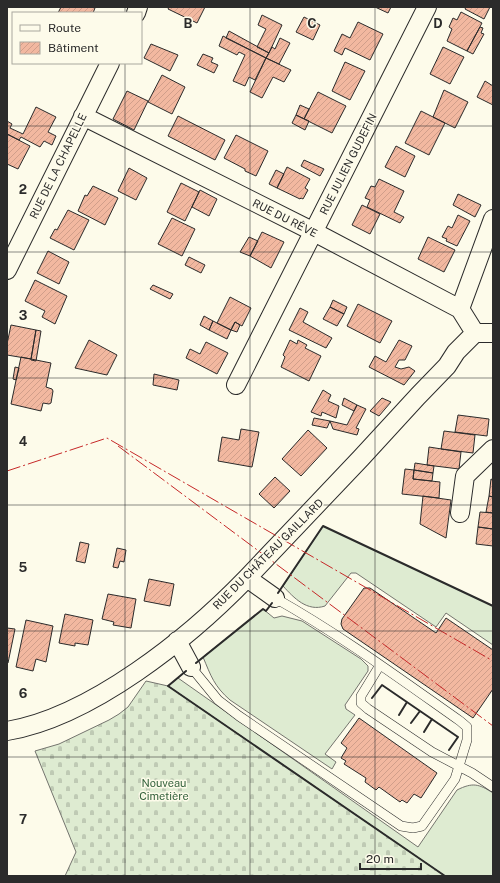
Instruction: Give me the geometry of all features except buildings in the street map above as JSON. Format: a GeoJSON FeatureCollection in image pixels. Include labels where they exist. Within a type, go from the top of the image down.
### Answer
{"type":"FeatureCollection","features":[{"type":"Feature","properties":{"kind":"street","name":"RUE JULIEN GUDEFIN"},"geometry":{"type":"LineString","coordinates":[[236,385],[427,7]]}},
{"type":"Feature","properties":{"kind":"street","name":"RUE DE LA CHAPELLE"},"geometry":{"type":"LineString","coordinates":[[7,270],[109,64]]}},
{"type":"Feature","properties":{"kind":"street","name":"RUE DU RÊVE"},"geometry":{"type":"LineString","coordinates":[[83,116],[314,232],[460,309]]}},
{"type":"Feature","properties":{"kind":"street"},"geometry":{"type":"LineString","coordinates":[[493,220],[460,309],[475,333],[493,333]]}},
{"type":"Feature","properties":{"kind":"street","name":"RUE DU CHÂTEAU GAILLARD"},"geometry":{"type":"LineString","coordinates":[[7,731],[55,718],[94,698],[139,670],[177,641],[229,596],[247,578],[448,366],[456,352],[475,333]]}},
{"type":"Feature","properties":{"kind":"street"},"geometry":{"type":"LineString","coordinates":[[460,513],[465,476],[493,449]]}},
{"type":"Feature","properties":{"kind":"street"},"geometry":{"type":"LineString","coordinates":[[247,578],[275,598]]}},
{"type":"Feature","properties":{"kind":"street"},"geometry":{"type":"LineString","coordinates":[[177,641],[191,667]]}},
{"type":"Feature","properties":{"kind":"lane"},"geometry":{"type":"LineString","coordinates":[[191,667],[218,700],[234,712],[401,826],[413,828],[422,826],[455,779],[467,740],[467,727],[460,720],[380,665],[302,613],[275,598]]}},
{"type":"Feature","properties":{"kind":"lane"},"geometry":{"type":"LineString","coordinates":[[380,665],[361,696],[361,702],[368,709],[432,752],[472,773],[493,787]]}},
{"type":"Feature","properties":{"kind":"green space"},"geometry":{"type":"Polygon","coordinates":[[[323,526],[493,606],[493,645],[446,613],[436,627],[356,573],[351,573],[325,606],[312,607],[301,603],[283,586],[323,526]]]}},
{"type":"Feature","properties":{"kind":"green space"},"geometry":{"type":"Polygon","coordinates":[[[263,609],[274,618],[282,616],[302,621],[361,659],[368,666],[368,671],[345,705],[346,709],[355,715],[325,754],[336,762],[332,769],[230,700],[217,685],[208,670],[203,657],[263,609]]]}},
{"type":"Feature","properties":{"kind":"green space"},"geometry":{"type":"Polygon","coordinates":[[[178,678],[418,847],[457,790],[467,786],[476,785],[493,793],[493,876],[445,876],[168,686],[178,678]]]}},
{"type":"Feature","properties":{"kind":"green space","name":"Nouveau Cimetière"},"geometry":{"type":"Polygon","coordinates":[[[146,681],[168,686],[445,876],[65,876],[76,852],[35,751],[59,744],[119,714],[128,707],[146,681]]]}},
{"type":"Feature","properties":{"kind":"wall"},"geometry":{"type":"LineString","coordinates":[[278,593],[323,526],[493,606]]}},
{"type":"Feature","properties":{"kind":"wall"},"geometry":{"type":"LineString","coordinates":[[196,663],[263,609],[266,611],[272,603]]}},
{"type":"Feature","properties":{"kind":"wall"},"geometry":{"type":"LineString","coordinates":[[186,671],[168,686],[445,876]]}},
{"type":"Feature","properties":{"kind":"wall"},"geometry":{"type":"LineString","coordinates":[[372,698],[382,685],[458,737],[449,750]]}},
{"type":"Feature","properties":{"kind":"wall"},"geometry":{"type":"LineString","coordinates":[[399,715],[407,702]]}},
{"type":"Feature","properties":{"kind":"wall"},"geometry":{"type":"LineString","coordinates":[[411,723],[420,711]]}},
{"type":"Feature","properties":{"kind":"wall"},"geometry":{"type":"LineString","coordinates":[[424,732],[432,719]]}},
{"type":"Feature","properties":{"kind":"power"},"geometry":{"type":"LineString","coordinates":[[7,471],[107,438],[493,661]]}},
{"type":"Feature","properties":{"kind":"power"},"geometry":{"type":"LineString","coordinates":[[118,446],[493,726]]}}]}
